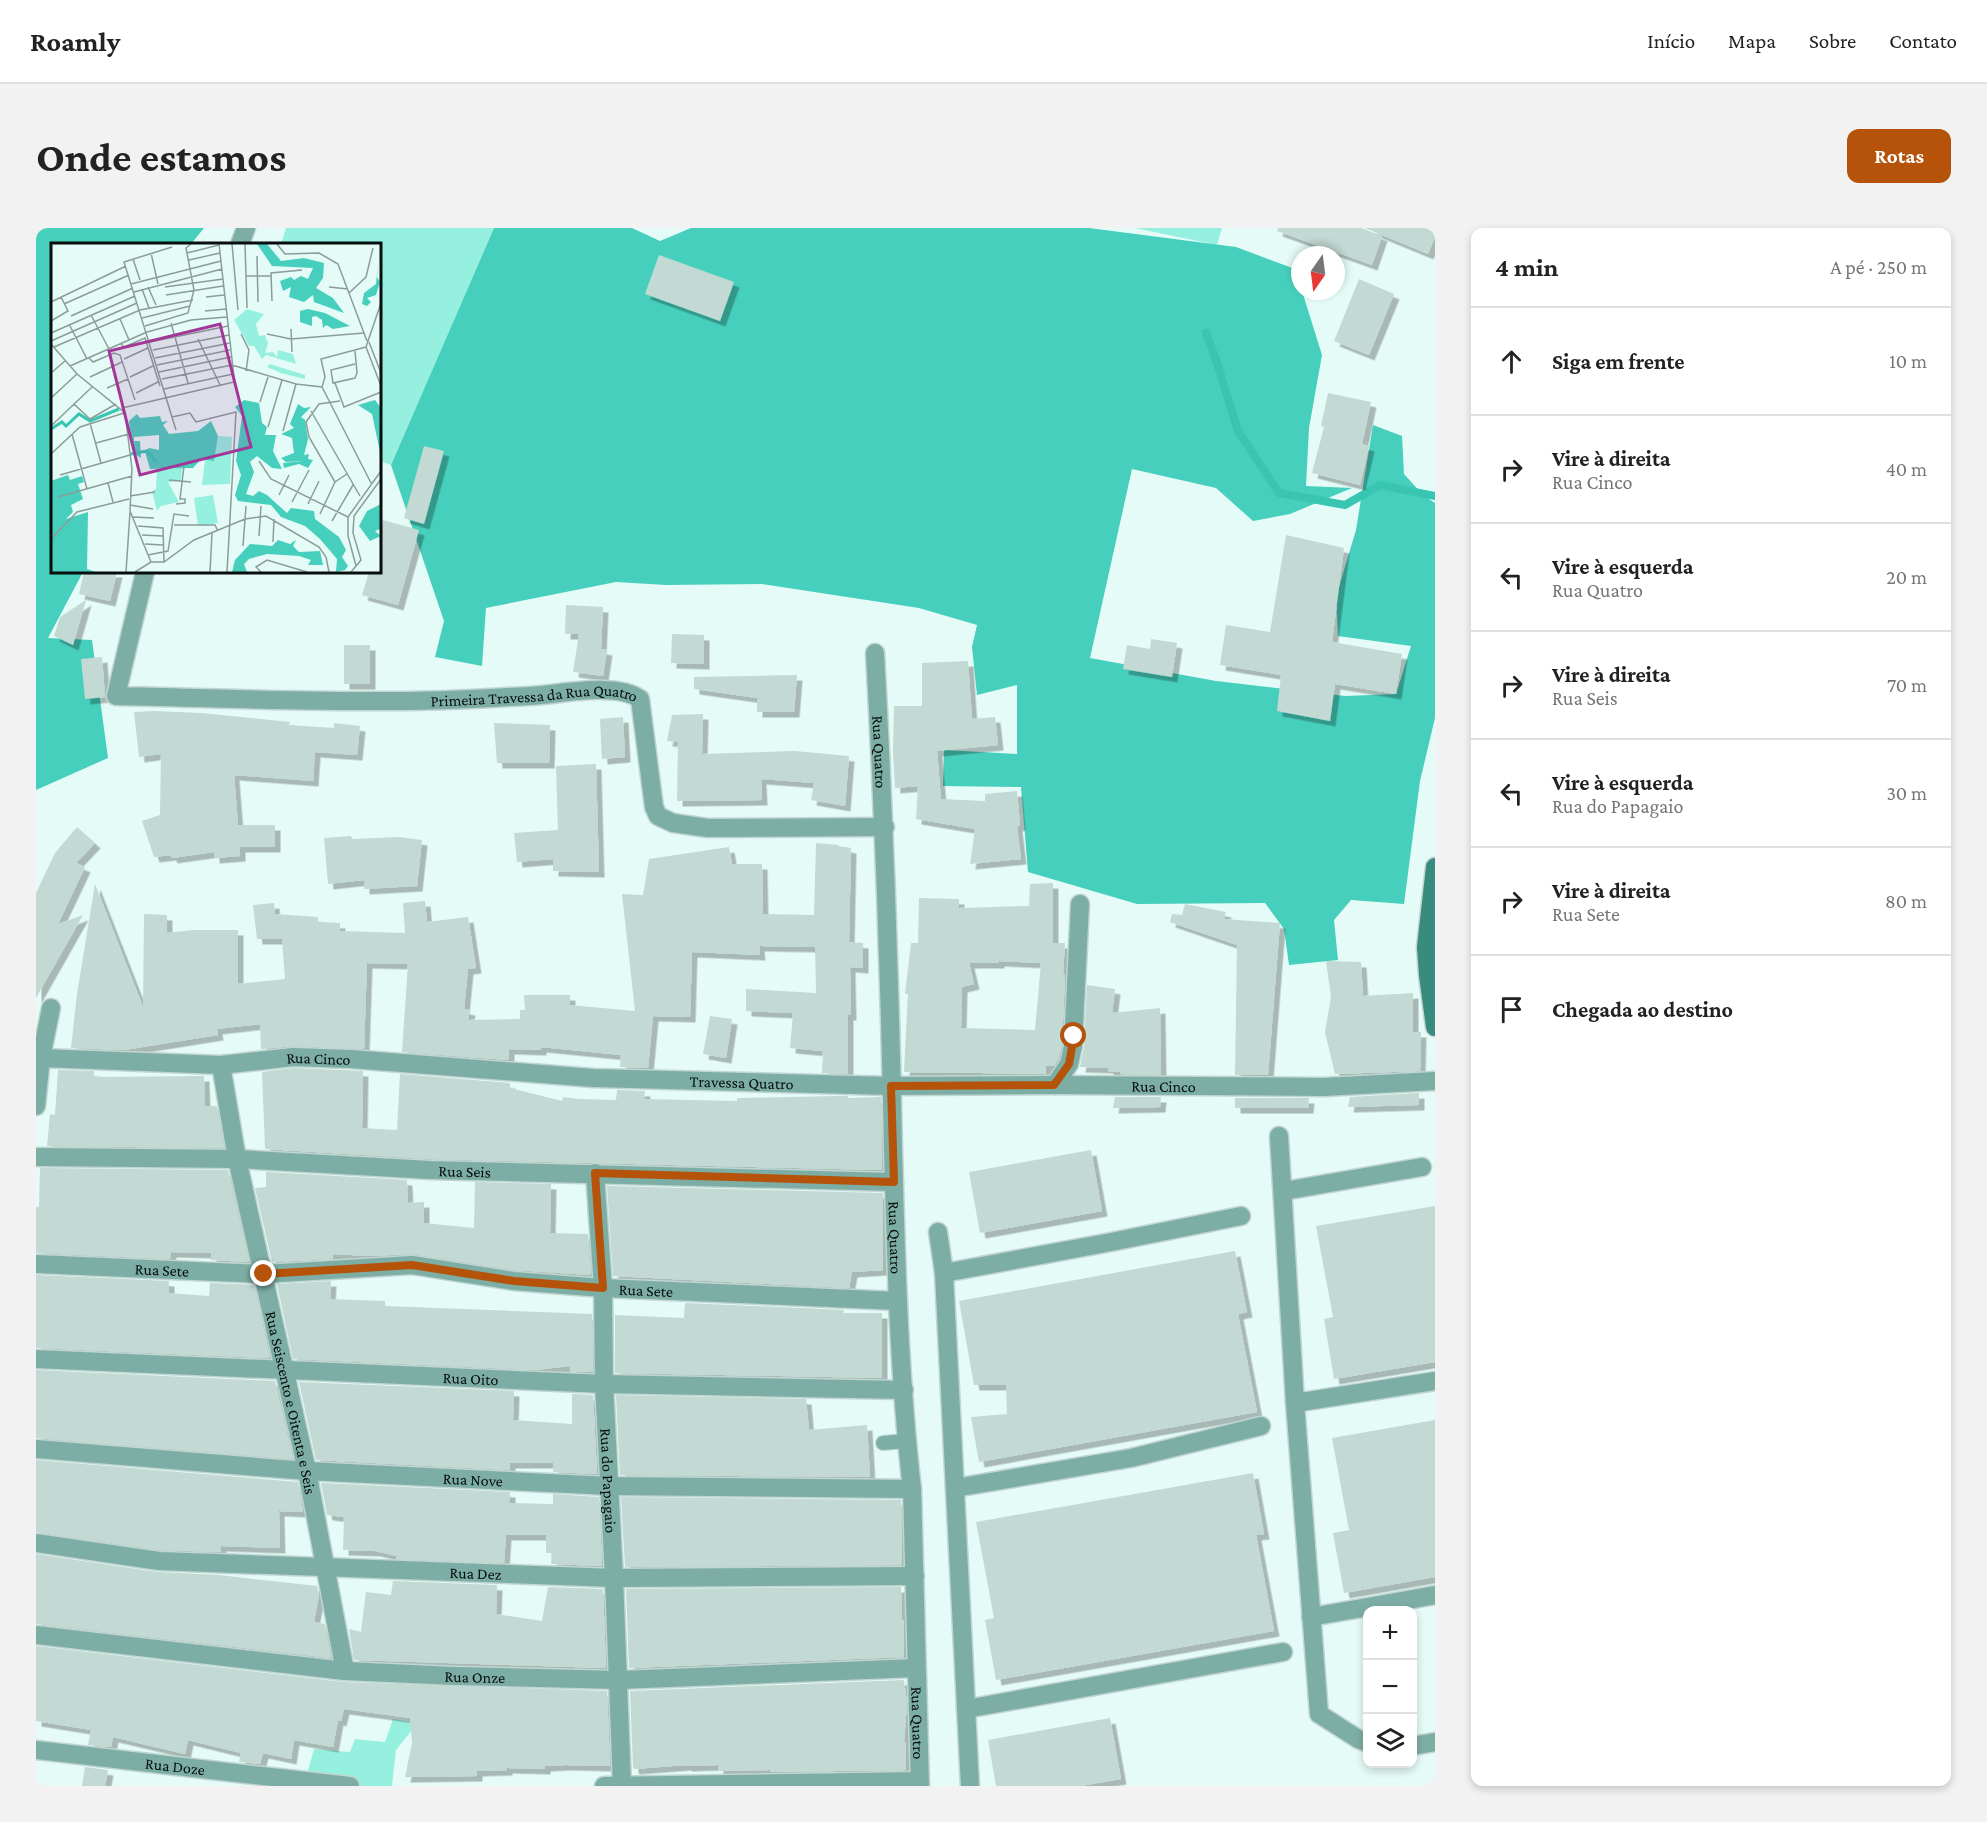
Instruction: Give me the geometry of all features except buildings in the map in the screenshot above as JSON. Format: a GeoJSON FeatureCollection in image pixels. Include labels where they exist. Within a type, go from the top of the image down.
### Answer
{"type":"FeatureCollection","features":[{"type":"Feature","properties":{"kind":"main road"},"geometry":{"type":"LineString","coordinates":[[1434,1017],[1426,947],[1435,867]]}},
{"type":"Feature","properties":{"kind":"street"},"geometry":{"type":"LineString","coordinates":[[240,243],[246,228]]}},
{"type":"Feature","properties":{"kind":"street","name":"Primeira Travessa da Rua Quatro"},"geometry":{"type":"LineString","coordinates":[[145,573],[116,696],[402,701],[621,691],[633,694],[640,699],[657,816],[673,823],[708,828],[885,827]]}},
{"type":"Feature","properties":{"kind":"street","name":"Rua Quatro"},"geometry":{"type":"LineString","coordinates":[[875,653],[885,827],[898,1301],[906,1441],[912,1489],[920,1784]]}},
{"type":"Feature","properties":{"kind":"street"},"geometry":{"type":"LineString","coordinates":[[1054,1085],[1069,1064],[1073,1046],[1080,904]]}},
{"type":"Feature","properties":{"kind":"street"},"geometry":{"type":"LineString","coordinates":[[36,1106],[41,1058],[51,1008]]}},
{"type":"Feature","properties":{"kind":"street","name":"Rua Cinco"},"geometry":{"type":"LineString","coordinates":[[41,1058],[221,1065],[293,1057],[351,1059],[593,1078]]}},
{"type":"Feature","properties":{"kind":"street","name":"Rua Seiscento e Oitenta e Seis"},"geometry":{"type":"LineString","coordinates":[[221,1065],[237,1159],[307,1471],[345,1671]]}},
{"type":"Feature","properties":{"kind":"street","name":"Travessa Quatro"},"geometry":{"type":"LineString","coordinates":[[593,1078],[891,1086]]}},
{"type":"Feature","properties":{"kind":"street","name":"Rua Cinco"},"geometry":{"type":"LineString","coordinates":[[891,1086],[1324,1088],[1435,1082]]}},
{"type":"Feature","properties":{"kind":"street"},"geometry":{"type":"LineString","coordinates":[[1279,1136],[1295,1403],[1319,1714],[1363,1741]]}},
{"type":"Feature","properties":{"kind":"street","name":"Rua Seis"},"geometry":{"type":"LineString","coordinates":[[36,1157],[237,1159],[430,1170],[894,1182]]}},
{"type":"Feature","properties":{"kind":"street"},"geometry":{"type":"LineString","coordinates":[[1284,1191],[1422,1167]]}},
{"type":"Feature","properties":{"kind":"street","name":"Rua do Papagaio"},"geometry":{"type":"LineString","coordinates":[[595,1173],[603,1288],[604,1384],[622,1786]]}},
{"type":"Feature","properties":{"kind":"street"},"geometry":{"type":"LineString","coordinates":[[944,1273],[1241,1216]]}},
{"type":"Feature","properties":{"kind":"street"},"geometry":{"type":"LineString","coordinates":[[938,1232],[944,1273],[970,1786]]}},
{"type":"Feature","properties":{"kind":"street","name":"Rua Sete"},"geometry":{"type":"LineString","coordinates":[[36,1264],[264,1274],[412,1265],[514,1281],[603,1288],[898,1301]]}},
{"type":"Feature","properties":{"kind":"street","name":"Rua Oito"},"geometry":{"type":"LineString","coordinates":[[36,1359],[604,1384],[904,1390]]}},
{"type":"Feature","properties":{"kind":"street"},"geometry":{"type":"LineString","coordinates":[[1295,1403],[1435,1382]]}},
{"type":"Feature","properties":{"kind":"street"},"geometry":{"type":"LineString","coordinates":[[955,1488],[1131,1458],[1261,1426]]}},
{"type":"Feature","properties":{"kind":"street","name":"Rua Nove"},"geometry":{"type":"LineString","coordinates":[[36,1449],[307,1471],[609,1486],[912,1489]]}},
{"type":"Feature","properties":{"kind":"street","name":"Rua Dez"},"geometry":{"type":"LineString","coordinates":[[36,1543],[159,1561],[614,1578],[915,1576]]}},
{"type":"Feature","properties":{"kind":"street"},"geometry":{"type":"LineString","coordinates":[[1311,1617],[1435,1595]]}},
{"type":"Feature","properties":{"kind":"street","name":"Rua Onze"},"geometry":{"type":"LineString","coordinates":[[36,1635],[345,1671],[455,1676],[619,1680],[916,1668]]}},
{"type":"Feature","properties":{"kind":"street"},"geometry":{"type":"LineString","coordinates":[[966,1709],[1282,1652]]}},
{"type":"Feature","properties":{"kind":"street"},"geometry":{"type":"LineString","coordinates":[[1417,1745],[1435,1742]]}},
{"type":"Feature","properties":{"kind":"street","name":"Rua Doze"},"geometry":{"type":"LineString","coordinates":[[36,1750],[350,1786]]}},
{"type":"Feature","properties":{"kind":"street"},"geometry":{"type":"LineString","coordinates":[[604,1786],[920,1784]]}},
{"type":"Feature","properties":{"kind":"lane"},"geometry":{"type":"LineString","coordinates":[[883,1443],[906,1441]]}},
{"type":"Feature","properties":{"kind":"green space"},"geometry":{"type":"Polygon","coordinates":[[[36,228],[204,228],[192,243],[51,243],[51,573],[82,573],[48,638],[92,640],[108,758],[36,790],[36,228]]]}},
{"type":"Feature","properties":{"kind":"green space"},"geometry":{"type":"Polygon","coordinates":[[[286,228],[494,228],[391,465],[381,461],[381,243],[281,243],[286,228]]]}},
{"type":"Feature","properties":{"kind":"green space"},"geometry":{"type":"Polygon","coordinates":[[[494,228],[632,228],[660,241],[691,228],[1089,228],[1236,247],[1291,268],[1291,300],[1305,300],[1322,355],[1309,428],[1306,486],[1352,488],[1290,514],[1253,521],[1216,488],[1132,469],[1090,658],[1216,681],[1345,696],[1396,694],[1411,646],[1338,636],[1336,597],[1356,530],[1373,425],[1402,436],[1404,474],[1423,495],[1435,503],[1435,718],[1420,781],[1404,904],[1351,900],[1334,920],[1338,960],[1289,965],[1284,929],[1265,903],[1137,904],[1028,872],[1021,787],[943,786],[944,750],[1017,754],[1017,685],[977,695],[972,647],[977,625],[919,608],[762,584],[666,585],[616,582],[486,608],[482,666],[435,657],[444,621],[391,465],[494,228]]]}},
{"type":"Feature","properties":{"kind":"green space"},"geometry":{"type":"Polygon","coordinates":[[[1135,228],[1222,228],[1217,245],[1135,228]]]}},
{"type":"Feature","properties":{"kind":"green space"},"geometry":{"type":"Polygon","coordinates":[[[455,1676],[473,1680],[466,1720],[412,1730],[396,1750],[392,1786],[350,1786],[305,1781],[314,1749],[350,1752],[355,1739],[385,1742],[393,1719],[410,1722],[442,1719],[455,1676]]]}},
{"type":"Feature","properties":{"kind":"waterway"},"geometry":{"type":"LineString","coordinates":[[1206,333],[1238,431],[1279,493],[1345,505],[1380,485],[1435,496]]}},
{"type":"Feature","properties":{"kind":"route"},"geometry":{"type":"LineString","coordinates":[[264,1274],[412,1265],[514,1281],[603,1288],[595,1173],[894,1182],[891,1086],[1054,1085],[1069,1064],[1074,1036]]}}]}
